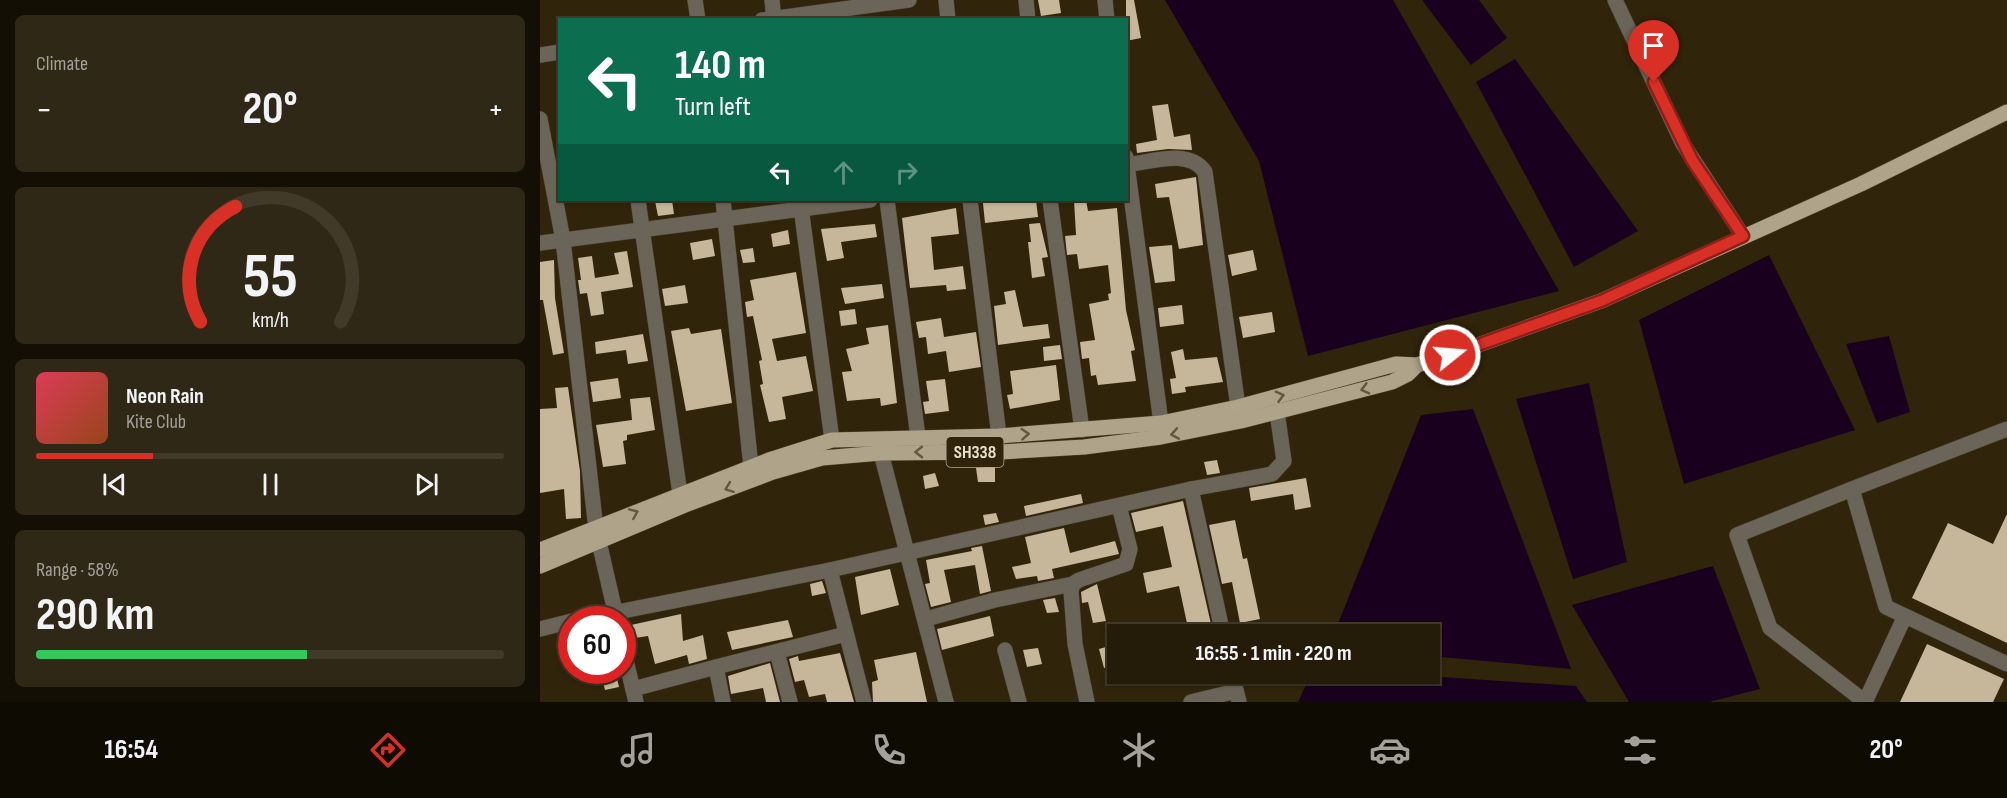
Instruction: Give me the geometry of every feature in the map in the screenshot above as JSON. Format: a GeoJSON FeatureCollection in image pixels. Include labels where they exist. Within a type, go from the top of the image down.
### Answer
{"type":"FeatureCollection","features":[{"type":"Feature","properties":{"kind":"main road","name":"SH338"},"geometry":{"type":"LineString","coordinates":[[540,566],[680,494],[832,440],[999,436],[1161,423],[1238,407],[1396,364],[1417,365],[1467,350],[1601,301],[1860,184],[2007,112]]}},
{"type":"Feature","properties":{"kind":"main road","name":"SH338"},"geometry":{"type":"LineString","coordinates":[[540,550],[597,536],[773,472],[822,458],[881,453],[999,452],[1084,447],[1183,433],[1277,412],[1392,382],[1408,374],[1417,365]]}},
{"type":"Feature","properties":{"kind":"street"},"geometry":{"type":"LineString","coordinates":[[695,0],[698,18]]}},
{"type":"Feature","properties":{"kind":"street"},"geometry":{"type":"LineString","coordinates":[[770,18],[772,0]]}},
{"type":"Feature","properties":{"kind":"street"},"geometry":{"type":"LineString","coordinates":[[778,18],[909,0]]}},
{"type":"Feature","properties":{"kind":"street"},"geometry":{"type":"LineString","coordinates":[[946,0],[948,18]]}},
{"type":"Feature","properties":{"kind":"street"},"geometry":{"type":"LineString","coordinates":[[1026,0],[1028,18]]}},
{"type":"Feature","properties":{"kind":"street"},"geometry":{"type":"LineString","coordinates":[[1105,0],[1107,18]]}},
{"type":"Feature","properties":{"kind":"street"},"geometry":{"type":"LineString","coordinates":[[1615,0],[1688,153],[1743,236]]}},
{"type":"Feature","properties":{"kind":"street"},"geometry":{"type":"LineString","coordinates":[[540,55],[558,52]]}},
{"type":"Feature","properties":{"kind":"street"},"geometry":{"type":"LineString","coordinates":[[540,118],[563,240],[597,536],[614,606]]}},
{"type":"Feature","properties":{"kind":"street"},"geometry":{"type":"LineString","coordinates":[[1128,162],[1183,158],[1195,162],[1205,172],[1238,407]]}},
{"type":"Feature","properties":{"kind":"street"},"geometry":{"type":"LineString","coordinates":[[1128,170],[1161,423]]}},
{"type":"Feature","properties":{"kind":"street"},"geometry":{"type":"LineString","coordinates":[[638,201],[680,494]]}},
{"type":"Feature","properties":{"kind":"street"},"geometry":{"type":"LineString","coordinates":[[723,201],[751,467]]}},
{"type":"Feature","properties":{"kind":"street"},"geometry":{"type":"LineString","coordinates":[[540,243],[726,219],[800,204],[852,201]]}},
{"type":"Feature","properties":{"kind":"street"},"geometry":{"type":"LineString","coordinates":[[887,201],[918,437]]}},
{"type":"Feature","properties":{"kind":"street"},"geometry":{"type":"LineString","coordinates":[[970,201],[999,436]]}},
{"type":"Feature","properties":{"kind":"street"},"geometry":{"type":"LineString","coordinates":[[1050,201],[1082,430]]}},
{"type":"Feature","properties":{"kind":"street"},"geometry":{"type":"LineString","coordinates":[[800,204],[832,440]]}},
{"type":"Feature","properties":{"kind":"street"},"geometry":{"type":"LineString","coordinates":[[632,606],[830,570],[1191,489],[1277,472],[1284,461],[1277,412]]}},
{"type":"Feature","properties":{"kind":"street"},"geometry":{"type":"LineString","coordinates":[[1905,616],[1865,702],[1770,628],[1737,535],[2007,429]]}},
{"type":"Feature","properties":{"kind":"street"},"geometry":{"type":"LineString","coordinates":[[881,453],[897,525],[926,619],[946,702]]}},
{"type":"Feature","properties":{"kind":"street"},"geometry":{"type":"LineString","coordinates":[[1191,489],[1221,624]]}},
{"type":"Feature","properties":{"kind":"street"},"geometry":{"type":"LineString","coordinates":[[1852,489],[1886,607],[2007,664]]}},
{"type":"Feature","properties":{"kind":"street"},"geometry":{"type":"LineString","coordinates":[[926,619],[995,600],[1073,584],[1126,564],[1130,549],[1119,506]]}},
{"type":"Feature","properties":{"kind":"street"},"geometry":{"type":"LineString","coordinates":[[830,570],[864,702]]}},
{"type":"Feature","properties":{"kind":"street"},"geometry":{"type":"LineString","coordinates":[[1073,584],[1070,600],[1075,644],[1086,702]]}},
{"type":"Feature","properties":{"kind":"street"},"geometry":{"type":"LineString","coordinates":[[540,629],[558,624]]}},
{"type":"Feature","properties":{"kind":"street"},"geometry":{"type":"LineString","coordinates":[[635,695],[716,667],[846,634]]}},
{"type":"Feature","properties":{"kind":"street"},"geometry":{"type":"LineString","coordinates":[[1005,650],[1019,702]]}},
{"type":"Feature","properties":{"kind":"street"},"geometry":{"type":"LineString","coordinates":[[777,652],[790,702]]}},
{"type":"Feature","properties":{"kind":"street"},"geometry":{"type":"LineString","coordinates":[[716,667],[723,702]]}},
{"type":"Feature","properties":{"kind":"street"},"geometry":{"type":"LineString","coordinates":[[1191,702],[1237,697]]}},
{"type":"Feature","properties":{"kind":"shaded area"},"geometry":{"type":"Polygon","coordinates":[[[1165,0],[1393,0],[1559,291],[1308,356],[1259,161],[1165,0]]]}},
{"type":"Feature","properties":{"kind":"shaded area"},"geometry":{"type":"Polygon","coordinates":[[[1422,0],[1479,0],[1507,38],[1471,65],[1422,0]]]}},
{"type":"Feature","properties":{"kind":"shaded area"},"geometry":{"type":"Polygon","coordinates":[[[1515,59],[1638,231],[1574,267],[1476,82],[1515,59]]]}},
{"type":"Feature","properties":{"kind":"shaded area"},"geometry":{"type":"Polygon","coordinates":[[[1769,255],[1855,430],[1684,484],[1639,320],[1769,255]]]}},
{"type":"Feature","properties":{"kind":"shaded area"},"geometry":{"type":"Polygon","coordinates":[[[1889,336],[1910,412],[1877,423],[1846,344],[1889,336]]]}},
{"type":"Feature","properties":{"kind":"shaded area"},"geometry":{"type":"Polygon","coordinates":[[[1589,383],[1627,562],[1573,579],[1516,399],[1589,383]]]}},
{"type":"Feature","properties":{"kind":"shaded area"},"geometry":{"type":"Polygon","coordinates":[[[1473,409],[1571,669],[1440,657],[1440,624],[1338,624],[1421,415],[1473,409]]]}},
{"type":"Feature","properties":{"kind":"shaded area"},"geometry":{"type":"Polygon","coordinates":[[[1713,566],[1760,689],[1709,702],[1629,702],[1572,605],[1713,566]]]}},
{"type":"Feature","properties":{"kind":"shaded area"},"geometry":{"type":"Polygon","coordinates":[[[1440,677],[1576,686],[1587,702],[1298,702],[1306,684],[1440,684],[1440,677]]]}},
{"type":"Feature","properties":{"kind":"building"},"geometry":{"type":"Polygon","coordinates":[[[1038,0],[1059,0],[1061,13],[1041,16],[1038,0]]]}},
{"type":"Feature","properties":{"kind":"building"},"geometry":{"type":"Polygon","coordinates":[[[1126,0],[1134,0],[1141,38],[1128,41],[1128,18],[1126,18],[1126,0]]]}},
{"type":"Feature","properties":{"kind":"building"},"geometry":{"type":"Polygon","coordinates":[[[1168,104],[1174,137],[1190,134],[1192,150],[1168,149],[1137,153],[1136,144],[1157,140],[1152,106],[1168,104]]]}},
{"type":"Feature","properties":{"kind":"building"},"geometry":{"type":"Polygon","coordinates":[[[1196,177],[1203,245],[1179,249],[1169,197],[1157,198],[1155,184],[1196,177]]]}},
{"type":"Feature","properties":{"kind":"building"},"geometry":{"type":"Polygon","coordinates":[[[655,201],[672,201],[674,214],[658,216],[655,201]]]}},
{"type":"Feature","properties":{"kind":"building"},"geometry":{"type":"Polygon","coordinates":[[[1036,201],[1038,217],[985,223],[983,203],[1036,201]]]}},
{"type":"Feature","properties":{"kind":"building"},"geometry":{"type":"Polygon","coordinates":[[[1074,201],[1086,201],[1088,211],[1117,208],[1126,310],[1135,350],[1131,351],[1136,381],[1098,385],[1096,375],[1091,376],[1089,358],[1082,359],[1080,342],[1095,340],[1089,304],[1109,300],[1108,294],[1111,293],[1108,265],[1079,269],[1077,254],[1067,255],[1065,236],[1076,235],[1074,201]]]}},
{"type":"Feature","properties":{"kind":"building"},"geometry":{"type":"Polygon","coordinates":[[[956,208],[959,234],[931,237],[934,270],[963,266],[966,289],[947,291],[946,285],[910,288],[902,218],[956,208]]]}},
{"type":"Feature","properties":{"kind":"building"},"geometry":{"type":"Polygon","coordinates":[[[1040,223],[1048,257],[1042,258],[1045,276],[1032,278],[1028,242],[1031,242],[1029,224],[1040,223]]]}},
{"type":"Feature","properties":{"kind":"building"},"geometry":{"type":"Polygon","coordinates":[[[875,224],[877,237],[841,242],[844,258],[827,261],[821,229],[875,224]]]}},
{"type":"Feature","properties":{"kind":"building"},"geometry":{"type":"Polygon","coordinates":[[[788,230],[790,244],[773,247],[771,234],[788,230]]]}},
{"type":"Feature","properties":{"kind":"building"},"geometry":{"type":"Polygon","coordinates":[[[712,239],[715,256],[693,260],[690,243],[712,239]]]}},
{"type":"Feature","properties":{"kind":"building"},"geometry":{"type":"Polygon","coordinates":[[[1172,245],[1175,281],[1155,283],[1149,247],[1172,245]]]}},
{"type":"Feature","properties":{"kind":"building"},"geometry":{"type":"Polygon","coordinates":[[[753,248],[755,262],[743,263],[740,250],[753,248]]]}},
{"type":"Feature","properties":{"kind":"building"},"geometry":{"type":"Polygon","coordinates":[[[1253,250],[1257,270],[1232,276],[1228,255],[1253,250]]]}},
{"type":"Feature","properties":{"kind":"building"},"geometry":{"type":"Polygon","coordinates":[[[627,251],[633,287],[601,292],[604,314],[591,316],[587,293],[580,294],[578,258],[592,256],[595,278],[619,274],[614,253],[627,251]]]}},
{"type":"Feature","properties":{"kind":"building"},"geometry":{"type":"Polygon","coordinates":[[[554,260],[555,298],[564,353],[553,355],[543,300],[540,300],[540,262],[554,260]]]}},
{"type":"Feature","properties":{"kind":"building"},"geometry":{"type":"Polygon","coordinates":[[[796,272],[806,333],[772,339],[777,361],[806,356],[813,391],[782,397],[786,419],[769,422],[760,385],[763,384],[759,361],[762,360],[753,316],[747,317],[745,302],[754,300],[750,280],[796,272]]]}},
{"type":"Feature","properties":{"kind":"building"},"geometry":{"type":"Polygon","coordinates":[[[882,284],[884,298],[845,304],[841,288],[882,284]]]}},
{"type":"Feature","properties":{"kind":"building"},"geometry":{"type":"Polygon","coordinates":[[[685,285],[688,303],[665,306],[662,289],[685,285]]]}},
{"type":"Feature","properties":{"kind":"building"},"geometry":{"type":"Polygon","coordinates":[[[1015,290],[1023,327],[1048,324],[1050,338],[998,345],[994,306],[1006,304],[1004,292],[1015,290]]]}},
{"type":"Feature","properties":{"kind":"building"},"geometry":{"type":"Polygon","coordinates":[[[1182,305],[1184,324],[1160,327],[1158,308],[1182,305]]]}},
{"type":"Feature","properties":{"kind":"building"},"geometry":{"type":"Polygon","coordinates":[[[855,309],[857,324],[841,326],[839,311],[855,309]]]}},
{"type":"Feature","properties":{"kind":"building"},"geometry":{"type":"Polygon","coordinates":[[[1272,312],[1275,332],[1243,338],[1239,317],[1272,312]]]}},
{"type":"Feature","properties":{"kind":"building"},"geometry":{"type":"Polygon","coordinates":[[[941,318],[944,337],[976,332],[981,367],[949,372],[946,351],[928,354],[926,337],[919,338],[916,322],[941,318]]]}},
{"type":"Feature","properties":{"kind":"building"},"geometry":{"type":"Polygon","coordinates":[[[888,325],[897,403],[881,406],[880,398],[847,401],[842,372],[852,371],[846,349],[869,344],[866,328],[888,325]]]}},
{"type":"Feature","properties":{"kind":"building"},"geometry":{"type":"Polygon","coordinates":[[[689,328],[691,334],[721,329],[732,403],[686,411],[671,331],[689,328]]]}},
{"type":"Feature","properties":{"kind":"building"},"geometry":{"type":"Polygon","coordinates":[[[643,334],[648,361],[628,364],[626,350],[596,354],[595,342],[643,334]]]}},
{"type":"Feature","properties":{"kind":"building"},"geometry":{"type":"Polygon","coordinates":[[[1060,345],[1062,359],[1044,361],[1043,347],[1060,345]]]}},
{"type":"Feature","properties":{"kind":"building"},"geometry":{"type":"Polygon","coordinates":[[[1183,349],[1185,360],[1217,357],[1223,382],[1185,387],[1186,392],[1172,394],[1170,379],[1176,378],[1171,352],[1183,349]]]}},
{"type":"Feature","properties":{"kind":"building"},"geometry":{"type":"Polygon","coordinates":[[[1056,365],[1060,400],[1010,409],[1007,395],[1013,394],[1010,371],[1056,365]]]}},
{"type":"Feature","properties":{"kind":"building"},"geometry":{"type":"Polygon","coordinates":[[[618,378],[621,398],[593,402],[590,382],[618,378]]]}},
{"type":"Feature","properties":{"kind":"building"},"geometry":{"type":"Polygon","coordinates":[[[945,379],[949,411],[925,414],[923,402],[929,401],[926,381],[945,379]]]}},
{"type":"Feature","properties":{"kind":"building"},"geometry":{"type":"Polygon","coordinates":[[[568,387],[580,471],[581,518],[566,519],[564,489],[540,493],[540,409],[557,408],[555,388],[568,387]]]}},
{"type":"Feature","properties":{"kind":"building"},"geometry":{"type":"Polygon","coordinates":[[[650,397],[655,430],[627,435],[627,440],[623,441],[626,464],[603,467],[596,425],[632,420],[630,399],[650,397]]]}},
{"type":"Feature","properties":{"kind":"building"},"geometry":{"type":"Polygon","coordinates":[[[1217,460],[1220,473],[1207,475],[1204,462],[1217,460]]]}},
{"type":"Feature","properties":{"kind":"building"},"geometry":{"type":"Polygon","coordinates":[[[995,466],[995,482],[978,482],[976,468],[995,466]]]}},
{"type":"Feature","properties":{"kind":"building"},"geometry":{"type":"Polygon","coordinates":[[[935,473],[939,486],[925,489],[923,476],[935,473]]]}},
{"type":"Feature","properties":{"kind":"building"},"geometry":{"type":"Polygon","coordinates":[[[1306,478],[1311,507],[1295,510],[1293,494],[1251,501],[1249,488],[1306,478]]]}},
{"type":"Feature","properties":{"kind":"building"},"geometry":{"type":"Polygon","coordinates":[[[1081,494],[1083,503],[1026,516],[1024,506],[1081,494]]]}},
{"type":"Feature","properties":{"kind":"building"},"geometry":{"type":"Polygon","coordinates":[[[1183,501],[1211,624],[1187,624],[1179,586],[1147,593],[1143,573],[1172,567],[1163,526],[1136,532],[1131,513],[1183,501]]]}},
{"type":"Feature","properties":{"kind":"building"},"geometry":{"type":"Polygon","coordinates":[[[996,513],[999,522],[985,525],[983,515],[996,513]]]}},
{"type":"Feature","properties":{"kind":"building"},"geometry":{"type":"Polygon","coordinates":[[[2007,514],[2007,643],[1912,598],[1948,523],[1993,544],[2007,514]]]}},
{"type":"Feature","properties":{"kind":"building"},"geometry":{"type":"Polygon","coordinates":[[[1235,520],[1243,559],[1247,558],[1260,619],[1240,623],[1232,582],[1222,584],[1209,525],[1235,520]]]}},
{"type":"Feature","properties":{"kind":"building"},"geometry":{"type":"Polygon","coordinates":[[[1064,528],[1070,553],[1115,541],[1119,554],[1052,569],[1054,578],[1038,581],[1037,576],[1016,579],[1012,567],[1031,563],[1025,537],[1064,528]]]}},
{"type":"Feature","properties":{"kind":"building"},"geometry":{"type":"Polygon","coordinates":[[[982,546],[991,591],[980,594],[975,565],[944,570],[951,602],[931,607],[925,584],[930,583],[926,560],[972,551],[971,548],[982,546]]]}},
{"type":"Feature","properties":{"kind":"building"},"geometry":{"type":"Polygon","coordinates":[[[890,569],[899,605],[861,615],[855,577],[890,569]]]}},
{"type":"Feature","properties":{"kind":"building"},"geometry":{"type":"Polygon","coordinates":[[[822,581],[826,593],[812,596],[810,584],[822,581]]]}},
{"type":"Feature","properties":{"kind":"building"},"geometry":{"type":"Polygon","coordinates":[[[1097,584],[1106,621],[1093,623],[1088,602],[1082,603],[1081,592],[1097,584]]]}},
{"type":"Feature","properties":{"kind":"building"},"geometry":{"type":"Polygon","coordinates":[[[1055,598],[1059,612],[1047,613],[1043,600],[1055,598]]]}},
{"type":"Feature","properties":{"kind":"building"},"geometry":{"type":"Polygon","coordinates":[[[681,614],[683,641],[703,635],[707,659],[689,664],[687,655],[655,664],[648,636],[636,638],[636,624],[681,614]]]}},
{"type":"Feature","properties":{"kind":"building"},"geometry":{"type":"Polygon","coordinates":[[[990,616],[994,636],[942,650],[937,629],[990,616]]]}},
{"type":"Feature","properties":{"kind":"building"},"geometry":{"type":"Polygon","coordinates":[[[788,620],[793,637],[732,650],[727,632],[788,620]]]}},
{"type":"Feature","properties":{"kind":"building"},"geometry":{"type":"Polygon","coordinates":[[[1927,644],[2004,679],[1993,702],[1900,702],[1927,644]]]}},
{"type":"Feature","properties":{"kind":"building"},"geometry":{"type":"Polygon","coordinates":[[[1107,647],[1107,667],[1104,668],[1099,649],[1107,647]]]}},
{"type":"Feature","properties":{"kind":"building"},"geometry":{"type":"Polygon","coordinates":[[[1038,648],[1042,664],[1027,667],[1023,650],[1038,648]]]}},
{"type":"Feature","properties":{"kind":"building"},"geometry":{"type":"Polygon","coordinates":[[[916,652],[927,702],[873,702],[872,682],[878,680],[874,660],[916,652]]]}},
{"type":"Feature","properties":{"kind":"building"},"geometry":{"type":"Polygon","coordinates":[[[840,653],[854,702],[827,702],[825,694],[809,697],[804,680],[795,682],[789,659],[798,656],[799,661],[840,653]]]}},
{"type":"Feature","properties":{"kind":"building"},"geometry":{"type":"Polygon","coordinates":[[[770,663],[780,702],[766,702],[763,688],[731,694],[728,676],[770,663]]]}},
{"type":"Feature","properties":{"kind":"building"},"geometry":{"type":"Polygon","coordinates":[[[604,684],[618,684],[619,687],[605,690],[604,684]]]}},
{"type":"Feature","properties":{"kind":"route"},"geometry":{"type":"LineString","coordinates":[[1450,355],[1489,343],[1601,301],[1743,236],[1701,176],[1654,82]]}}]}
